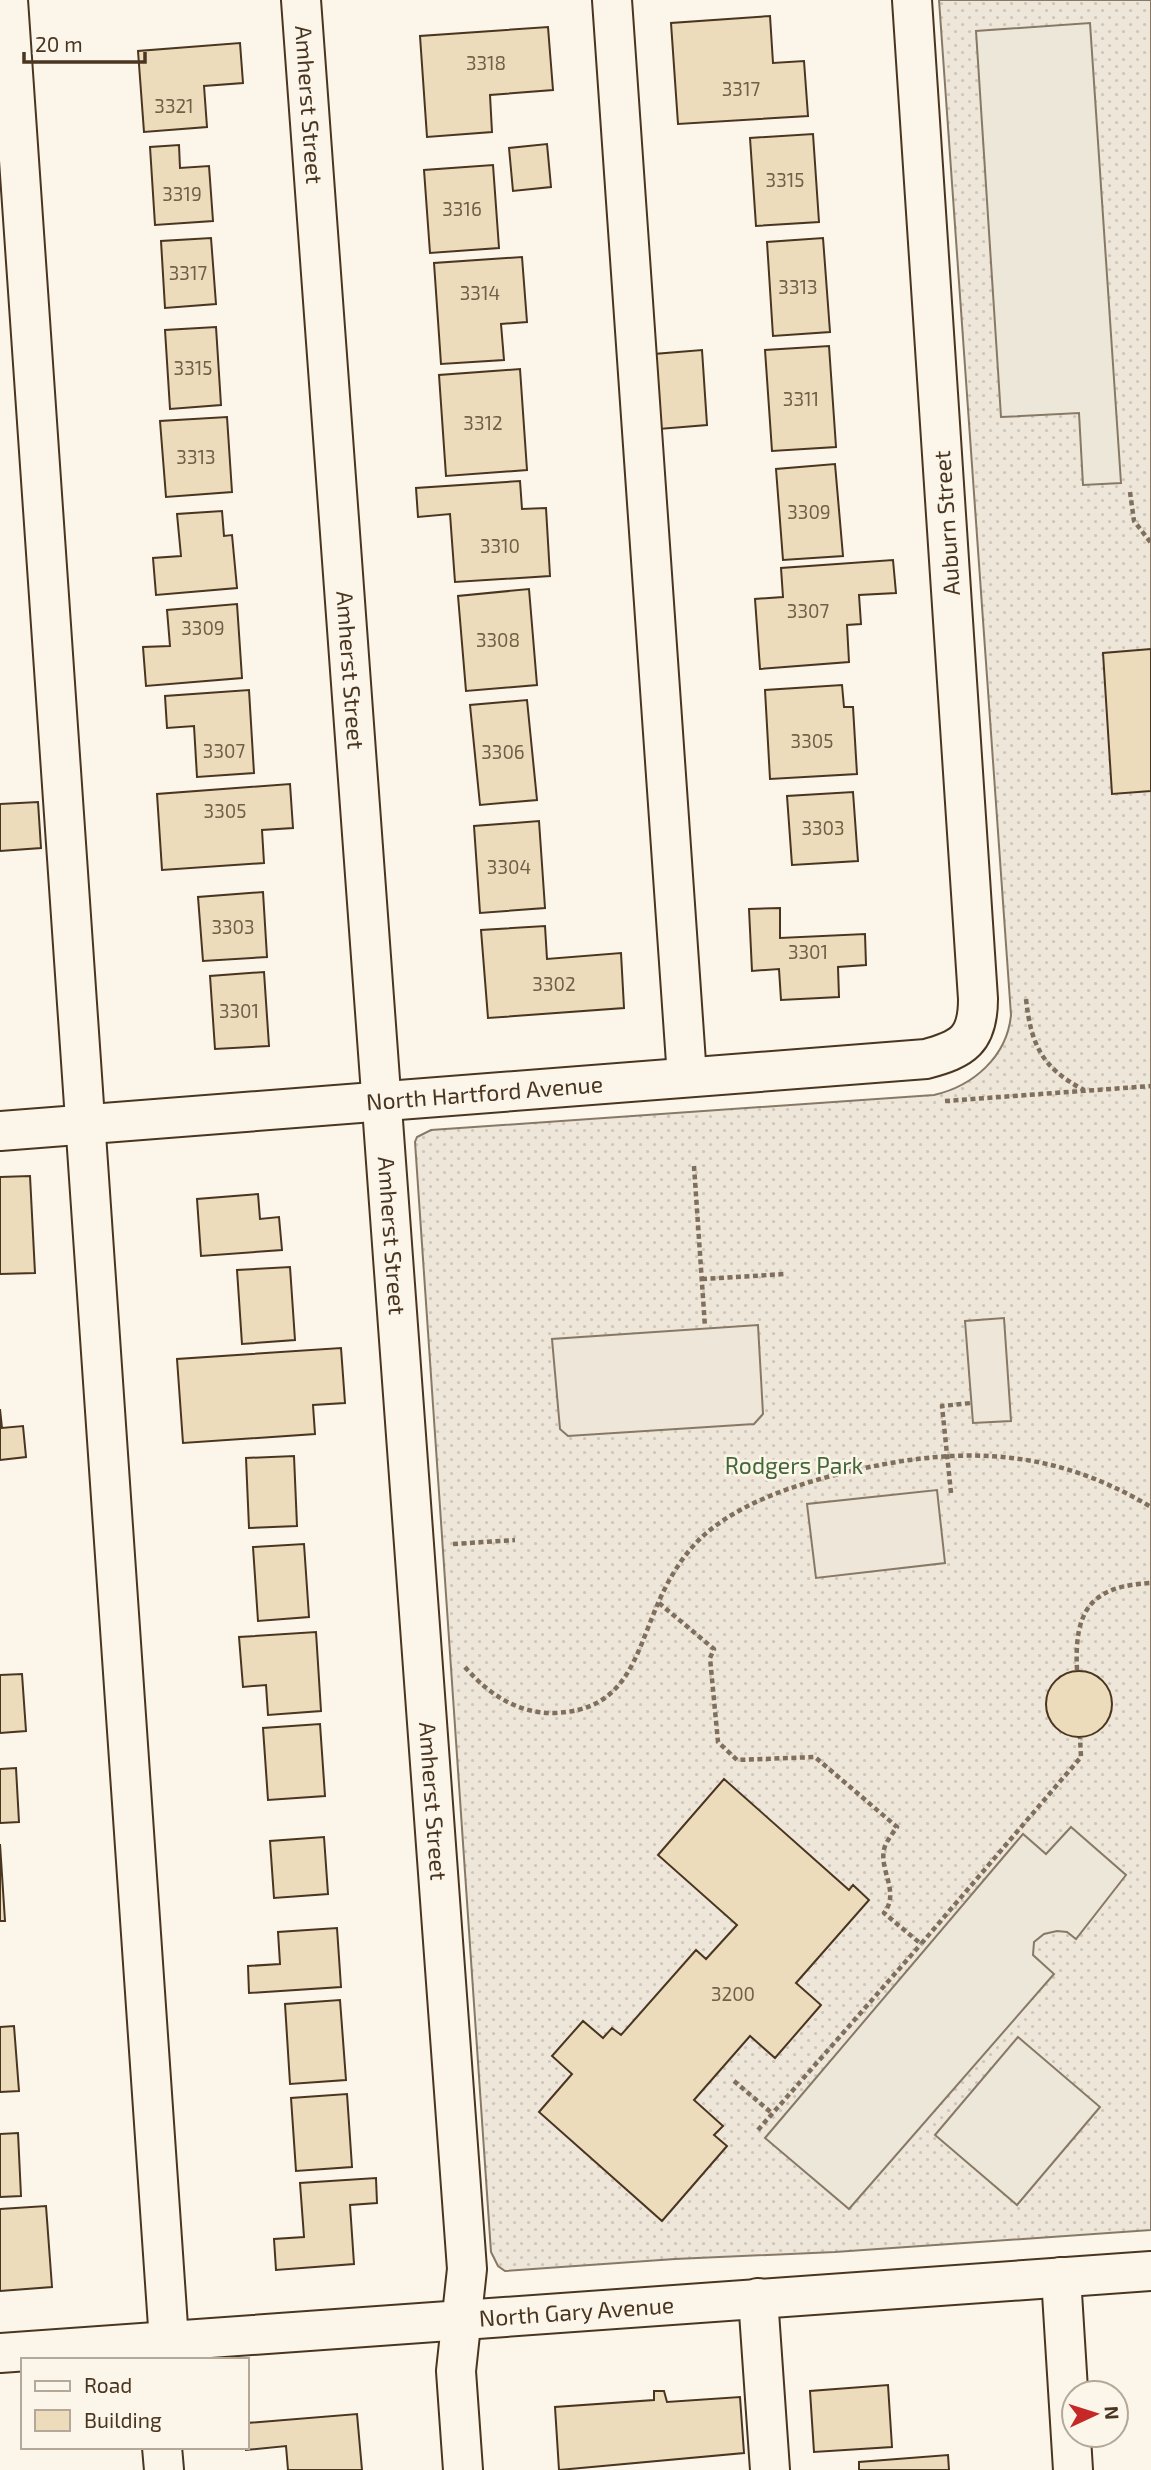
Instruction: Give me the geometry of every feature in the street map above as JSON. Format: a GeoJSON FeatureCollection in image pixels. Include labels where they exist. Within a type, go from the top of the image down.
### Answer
{"type":"FeatureCollection","features":[{"type":"Feature","properties":{"kind":"street"},"geometry":{"type":"LineString","coordinates":[[8,0],[85,1125],[160,2347]]}},
{"type":"Feature","properties":{"kind":"street","name":"Amherst Street"},"geometry":{"type":"LineString","coordinates":[[302,0],[467,2269],[456,2371],[463,2470]]}},
{"type":"Feature","properties":{"kind":"street"},"geometry":{"type":"LineString","coordinates":[[612,0],[687,1077]]}},
{"type":"Feature","properties":{"kind":"street","name":"Auburn Street"},"geometry":{"type":"LineString","coordinates":[[912,0],[978,999],[978,1017],[965,1042]]}},
{"type":"Feature","properties":{"kind":"street","name":"North Hartford Avenue"},"geometry":{"type":"LineString","coordinates":[[0,1131],[926,1059],[955,1050],[965,1042]]}},
{"type":"Feature","properties":{"kind":"street","name":"North Gary Avenue"},"geometry":{"type":"LineString","coordinates":[[0,2353],[160,2347],[462,2320],[1151,2271]]}},
{"type":"Feature","properties":{"kind":"street"},"geometry":{"type":"LineString","coordinates":[[1061,2277],[1073,2470]]}},
{"type":"Feature","properties":{"kind":"street"},"geometry":{"type":"LineString","coordinates":[[758,2298],[770,2470]]}},
{"type":"Feature","properties":{"kind":"street"},"geometry":{"type":"LineString","coordinates":[[162,2449],[163,2470]]}},
{"type":"Feature","properties":{"kind":"path"},"geometry":{"type":"LineString","coordinates":[[1130,492],[1134,521],[1151,543]]}},
{"type":"Feature","properties":{"kind":"path"},"geometry":{"type":"LineString","coordinates":[[1026,999],[1033,1041],[1042,1056],[1066,1081],[1085,1091]]}},
{"type":"Feature","properties":{"kind":"path"},"geometry":{"type":"LineString","coordinates":[[945,1101],[1151,1086]]}},
{"type":"Feature","properties":{"kind":"path"},"geometry":{"type":"LineString","coordinates":[[694,1166],[705,1327]]}},
{"type":"Feature","properties":{"kind":"path"},"geometry":{"type":"LineString","coordinates":[[702,1279],[785,1274]]}},
{"type":"Feature","properties":{"kind":"path"},"geometry":{"type":"LineString","coordinates":[[951,1493],[942,1406],[971,1403]]}},
{"type":"Feature","properties":{"kind":"path"},"geometry":{"type":"LineString","coordinates":[[459,1660],[483,1688],[520,1708],[542,1713],[584,1707],[603,1699],[621,1685],[635,1664],[659,1603],[692,1547],[710,1530],[738,1511],[806,1482],[896,1462],[977,1454],[1073,1470],[1151,1507]]}},
{"type":"Feature","properties":{"kind":"path"},"geometry":{"type":"LineString","coordinates":[[450,1545],[515,1540]]}},
{"type":"Feature","properties":{"kind":"path"},"geometry":{"type":"LineString","coordinates":[[1077,1670],[1078,1623],[1088,1606],[1100,1595],[1117,1587],[1151,1583]]}},
{"type":"Feature","properties":{"kind":"path"},"geometry":{"type":"LineString","coordinates":[[659,1603],[714,1649],[710,1658],[718,1742],[737,1760],[816,1757],[897,1827],[885,1847],[884,1867],[891,1896],[884,1913],[921,1944]]}},
{"type":"Feature","properties":{"kind":"path"},"geometry":{"type":"LineString","coordinates":[[758,2130],[1081,1757],[1080,1738]]}},
{"type":"Feature","properties":{"kind":"path"},"geometry":{"type":"LineString","coordinates":[[734,2081],[773,2114]]}},
{"type":"Feature","properties":{"kind":"green space","name":"Rodgers Park"},"geometry":{"type":"Polygon","coordinates":[[[939,0],[1151,0],[1151,2230],[505,2271],[498,2266],[491,2252],[415,1142],[417,1137],[431,1130],[934,1095],[962,1085],[974,1077],[986,1067],[1003,1044],[1011,1015],[939,0]]]}},
{"type":"Feature","properties":{"kind":"green space"},"geometry":{"type":"Polygon","coordinates":[[[1004,1318],[1011,1421],[973,1423],[965,1321],[1004,1318]]]}},
{"type":"Feature","properties":{"kind":"green space"},"geometry":{"type":"Polygon","coordinates":[[[758,1325],[763,1414],[754,1424],[568,1436],[560,1429],[552,1339],[758,1325]]]}},
{"type":"Feature","properties":{"kind":"green space"},"geometry":{"type":"Polygon","coordinates":[[[937,1490],[945,1563],[816,1578],[807,1504],[937,1490]]]}},
{"type":"Feature","properties":{"kind":"shaded area"},"geometry":{"type":"Polygon","coordinates":[[[1090,23],[1121,483],[1083,485],[1079,413],[1001,417],[976,31],[1090,23]]]}},
{"type":"Feature","properties":{"kind":"shaded area"},"geometry":{"type":"Polygon","coordinates":[[[1071,1827],[1126,1875],[1076,1939],[1067,1932],[1057,1931],[1044,1934],[1034,1942],[1033,1955],[1054,1974],[849,2209],[765,2138],[1023,1834],[1046,1854],[1071,1827]]]}},
{"type":"Feature","properties":{"kind":"shaded area"},"geometry":{"type":"Polygon","coordinates":[[[1018,2037],[1100,2107],[1017,2205],[935,2135],[1018,2037]]]}},
{"type":"Feature","properties":{"kind":"building"},"geometry":{"type":"Polygon","coordinates":[[[770,16],[773,63],[804,61],[808,116],[678,124],[671,23],[770,16]]]}},
{"type":"Feature","properties":{"kind":"building"},"geometry":{"type":"Polygon","coordinates":[[[548,27],[553,90],[490,95],[492,132],[427,137],[420,36],[548,27]]]}},
{"type":"Feature","properties":{"kind":"building"},"geometry":{"type":"Polygon","coordinates":[[[240,43],[243,83],[204,86],[207,127],[144,132],[138,51],[240,43]]]}},
{"type":"Feature","properties":{"kind":"building"},"geometry":{"type":"Polygon","coordinates":[[[813,134],[819,222],[756,226],[750,138],[813,134]]]}},
{"type":"Feature","properties":{"kind":"building"},"geometry":{"type":"Polygon","coordinates":[[[547,144],[551,187],[513,191],[509,148],[547,144]]]}},
{"type":"Feature","properties":{"kind":"building"},"geometry":{"type":"Polygon","coordinates":[[[179,145],[180,168],[209,166],[213,221],[155,225],[150,147],[179,145]]]}},
{"type":"Feature","properties":{"kind":"building"},"geometry":{"type":"Polygon","coordinates":[[[493,165],[499,248],[430,253],[424,170],[493,165]]]}},
{"type":"Feature","properties":{"kind":"building"},"geometry":{"type":"Polygon","coordinates":[[[211,238],[216,304],[165,308],[161,241],[211,238]]]}},
{"type":"Feature","properties":{"kind":"building"},"geometry":{"type":"Polygon","coordinates":[[[823,238],[830,332],[773,336],[767,242],[823,238]]]}},
{"type":"Feature","properties":{"kind":"building"},"geometry":{"type":"Polygon","coordinates":[[[522,257],[527,322],[501,324],[504,360],[441,364],[434,263],[522,257]]]}},
{"type":"Feature","properties":{"kind":"building"},"geometry":{"type":"Polygon","coordinates":[[[216,327],[221,405],[170,409],[165,330],[216,327]]]}},
{"type":"Feature","properties":{"kind":"building"},"geometry":{"type":"Polygon","coordinates":[[[829,346],[836,447],[772,451],[765,350],[829,346]]]}},
{"type":"Feature","properties":{"kind":"building"},"geometry":{"type":"Polygon","coordinates":[[[702,350],[707,425],[659,429],[654,354],[702,350]]]}},
{"type":"Feature","properties":{"kind":"building"},"geometry":{"type":"Polygon","coordinates":[[[520,369],[527,470],[446,476],[439,375],[520,369]]]}},
{"type":"Feature","properties":{"kind":"building"},"geometry":{"type":"Polygon","coordinates":[[[227,417],[232,492],[166,497],[160,421],[227,417]]]}},
{"type":"Feature","properties":{"kind":"building"},"geometry":{"type":"Polygon","coordinates":[[[835,464],[843,556],[783,560],[776,469],[835,464]]]}},
{"type":"Feature","properties":{"kind":"building"},"geometry":{"type":"Polygon","coordinates":[[[520,481],[522,509],[546,508],[550,576],[455,582],[450,514],[418,517],[416,488],[520,481]]]}},
{"type":"Feature","properties":{"kind":"building"},"geometry":{"type":"Polygon","coordinates":[[[222,511],[224,536],[232,535],[237,588],[156,595],[153,558],[181,556],[177,514],[222,511]]]}},
{"type":"Feature","properties":{"kind":"building"},"geometry":{"type":"Polygon","coordinates":[[[893,560],[896,593],[859,595],[861,624],[847,625],[849,662],[760,669],[755,599],[783,597],[781,568],[893,560]]]}},
{"type":"Feature","properties":{"kind":"building"},"geometry":{"type":"Polygon","coordinates":[[[529,589],[537,685],[466,691],[458,596],[529,589]]]}},
{"type":"Feature","properties":{"kind":"building"},"geometry":{"type":"Polygon","coordinates":[[[237,604],[242,678],[146,686],[143,647],[170,646],[167,610],[237,604]]]}},
{"type":"Feature","properties":{"kind":"building"},"geometry":{"type":"Polygon","coordinates":[[[1151,649],[1151,791],[1112,794],[1103,653],[1151,649]]]}},
{"type":"Feature","properties":{"kind":"building"},"geometry":{"type":"Polygon","coordinates":[[[842,685],[844,707],[853,707],[857,774],[770,779],[765,690],[842,685]]]}},
{"type":"Feature","properties":{"kind":"building"},"geometry":{"type":"Polygon","coordinates":[[[249,690],[254,773],[197,777],[194,726],[167,728],[165,696],[249,690]]]}},
{"type":"Feature","properties":{"kind":"building"},"geometry":{"type":"Polygon","coordinates":[[[527,700],[537,800],[480,805],[470,705],[527,700]]]}},
{"type":"Feature","properties":{"kind":"building"},"geometry":{"type":"Polygon","coordinates":[[[290,784],[293,828],[262,830],[264,863],[162,870],[157,794],[290,784]]]}},
{"type":"Feature","properties":{"kind":"building"},"geometry":{"type":"Polygon","coordinates":[[[853,792],[858,861],[792,865],[787,796],[853,792]]]}},
{"type":"Feature","properties":{"kind":"building"},"geometry":{"type":"Polygon","coordinates":[[[38,802],[41,848],[0,851],[0,804],[38,802]]]}},
{"type":"Feature","properties":{"kind":"building"},"geometry":{"type":"Polygon","coordinates":[[[539,821],[545,908],[480,913],[474,826],[539,821]]]}},
{"type":"Feature","properties":{"kind":"building"},"geometry":{"type":"Polygon","coordinates":[[[263,892],[267,957],[203,961],[198,897],[263,892]]]}},
{"type":"Feature","properties":{"kind":"building"},"geometry":{"type":"Polygon","coordinates":[[[780,908],[780,938],[865,934],[866,965],[838,967],[839,997],[781,1000],[779,969],[752,971],[749,909],[780,908]]]}},
{"type":"Feature","properties":{"kind":"building"},"geometry":{"type":"Polygon","coordinates":[[[545,926],[547,959],[621,953],[624,1008],[488,1018],[481,930],[545,926]]]}},
{"type":"Feature","properties":{"kind":"building"},"geometry":{"type":"Polygon","coordinates":[[[264,972],[269,1046],[215,1049],[210,976],[264,972]]]}},
{"type":"Feature","properties":{"kind":"building"},"geometry":{"type":"Polygon","coordinates":[[[30,1176],[35,1273],[0,1274],[0,1177],[30,1176]]]}},
{"type":"Feature","properties":{"kind":"building"},"geometry":{"type":"Polygon","coordinates":[[[258,1194],[260,1219],[279,1217],[282,1250],[201,1256],[197,1199],[258,1194]]]}},
{"type":"Feature","properties":{"kind":"building"},"geometry":{"type":"Polygon","coordinates":[[[290,1267],[295,1340],[242,1344],[237,1270],[290,1267]]]}},
{"type":"Feature","properties":{"kind":"building"},"geometry":{"type":"Polygon","coordinates":[[[341,1348],[345,1403],[313,1405],[315,1434],[183,1443],[177,1359],[341,1348]]]}},
{"type":"Feature","properties":{"kind":"building"},"geometry":{"type":"Polygon","coordinates":[[[0,1409],[2,1428],[23,1426],[26,1457],[0,1460],[0,1409]]]}},
{"type":"Feature","properties":{"kind":"building"},"geometry":{"type":"Polygon","coordinates":[[[294,1456],[297,1526],[249,1528],[246,1458],[294,1456]]]}},
{"type":"Feature","properties":{"kind":"building"},"geometry":{"type":"Polygon","coordinates":[[[304,1544],[309,1617],[258,1621],[253,1547],[304,1544]]]}},
{"type":"Feature","properties":{"kind":"building"},"geometry":{"type":"Polygon","coordinates":[[[316,1632],[321,1711],[268,1715],[266,1685],[243,1687],[239,1637],[316,1632]]]}},
{"type":"Feature","properties":{"kind":"building"},"geometry":{"type":"Polygon","coordinates":[[[1073,1671],[1085,1671],[1103,1680],[1110,1691],[1110,1717],[1103,1728],[1092,1735],[1073,1737],[1060,1732],[1051,1723],[1046,1710],[1046,1698],[1051,1685],[1060,1676],[1073,1671]]]}},
{"type":"Feature","properties":{"kind":"building"},"geometry":{"type":"Polygon","coordinates":[[[22,1674],[26,1731],[0,1733],[0,1675],[22,1674]]]}},
{"type":"Feature","properties":{"kind":"building"},"geometry":{"type":"Polygon","coordinates":[[[320,1724],[325,1796],[268,1800],[263,1728],[320,1724]]]}},
{"type":"Feature","properties":{"kind":"building"},"geometry":{"type":"Polygon","coordinates":[[[16,1768],[19,1822],[0,1823],[0,1769],[16,1768]]]}},
{"type":"Feature","properties":{"kind":"building"},"geometry":{"type":"Polygon","coordinates":[[[724,1779],[849,1890],[853,1885],[869,1900],[796,1983],[821,2005],[775,2058],[750,2036],[694,2100],[723,2126],[714,2135],[727,2146],[662,2221],[539,2112],[572,2074],[552,2056],[583,2021],[603,2038],[612,2028],[621,2035],[696,1950],[706,1959],[737,1925],[658,1855],[724,1779]]]}},
{"type":"Feature","properties":{"kind":"building"},"geometry":{"type":"Polygon","coordinates":[[[324,1837],[328,1894],[274,1898],[270,1841],[324,1837]]]}},
{"type":"Feature","properties":{"kind":"building"},"geometry":{"type":"Polygon","coordinates":[[[0,1844],[5,1921],[0,1921],[0,1844]]]}},
{"type":"Feature","properties":{"kind":"building"},"geometry":{"type":"Polygon","coordinates":[[[337,1928],[341,1987],[249,1993],[248,1966],[280,1964],[278,1932],[337,1928]]]}},
{"type":"Feature","properties":{"kind":"building"},"geometry":{"type":"Polygon","coordinates":[[[340,2000],[346,2080],[290,2084],[285,2004],[340,2000]]]}},
{"type":"Feature","properties":{"kind":"building"},"geometry":{"type":"Polygon","coordinates":[[[14,2026],[19,2091],[0,2092],[0,2027],[14,2026]]]}},
{"type":"Feature","properties":{"kind":"building"},"geometry":{"type":"Polygon","coordinates":[[[347,2094],[352,2167],[296,2171],[291,2098],[347,2094]]]}},
{"type":"Feature","properties":{"kind":"building"},"geometry":{"type":"Polygon","coordinates":[[[18,2133],[21,2196],[0,2197],[0,2134],[18,2133]]]}},
{"type":"Feature","properties":{"kind":"building"},"geometry":{"type":"Polygon","coordinates":[[[376,2178],[377,2203],[350,2205],[354,2264],[276,2270],[274,2239],[304,2237],[300,2183],[376,2178]]]}},
{"type":"Feature","properties":{"kind":"building"},"geometry":{"type":"Polygon","coordinates":[[[46,2206],[52,2287],[0,2291],[0,2209],[46,2206]]]}},
{"type":"Feature","properties":{"kind":"building"},"geometry":{"type":"Polygon","coordinates":[[[888,2385],[892,2447],[814,2452],[810,2391],[888,2385]]]}},
{"type":"Feature","properties":{"kind":"building"},"geometry":{"type":"Polygon","coordinates":[[[654,2391],[664,2391],[667,2402],[740,2397],[744,2453],[559,2470],[555,2407],[654,2400],[654,2391]]]}},
{"type":"Feature","properties":{"kind":"building"},"geometry":{"type":"Polygon","coordinates":[[[357,2414],[362,2470],[288,2470],[286,2446],[246,2450],[248,2423],[357,2414]]]}},
{"type":"Feature","properties":{"kind":"building"},"geometry":{"type":"Polygon","coordinates":[[[948,2455],[949,2470],[859,2470],[859,2462],[948,2455]]]}}]}
